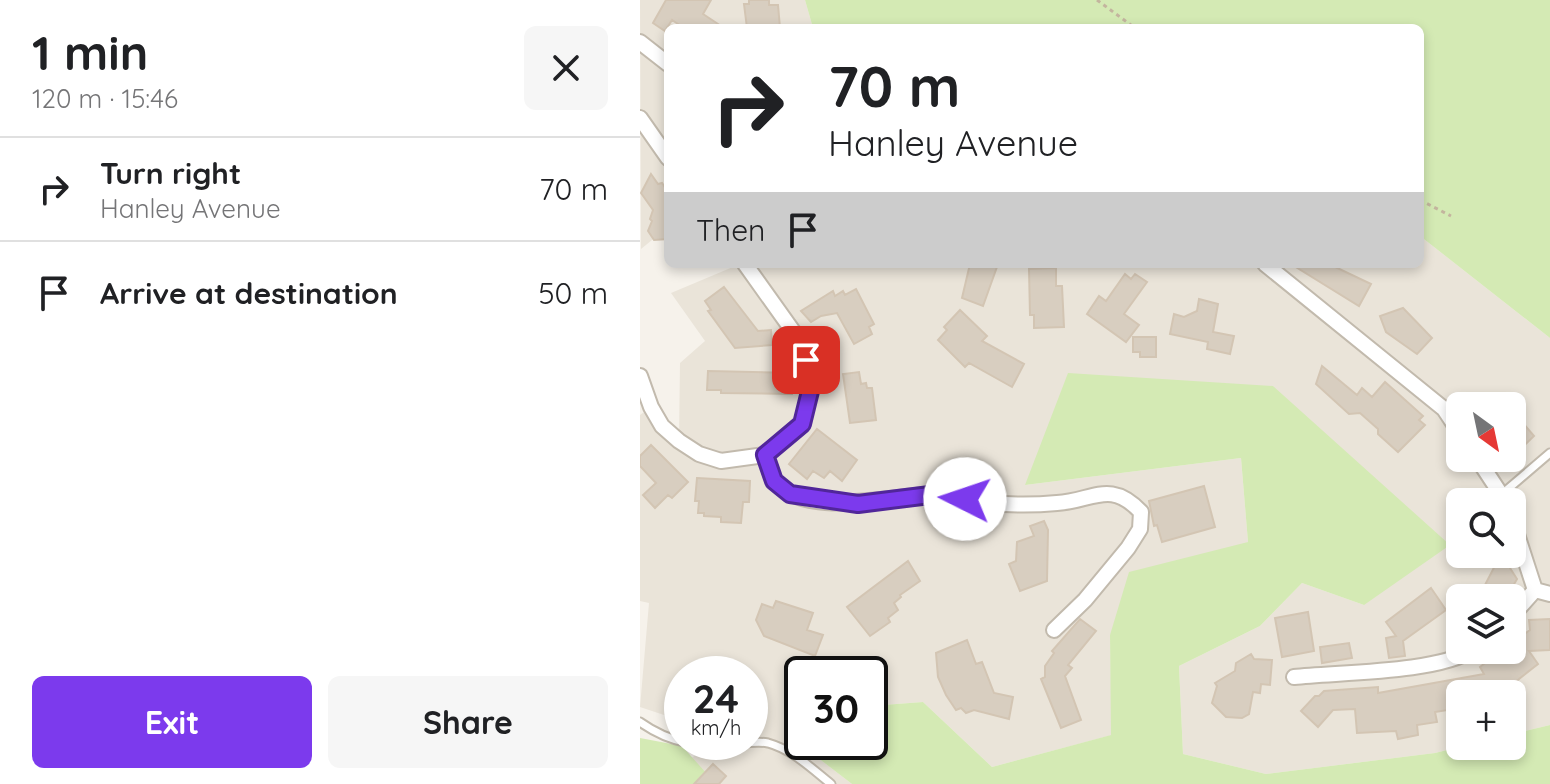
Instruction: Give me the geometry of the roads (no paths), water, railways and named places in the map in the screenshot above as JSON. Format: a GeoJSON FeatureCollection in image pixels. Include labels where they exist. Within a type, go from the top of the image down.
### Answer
{"type":"FeatureCollection","features":[{"type":"Feature","properties":{"kind":"street"},"geometry":{"type":"LineString","coordinates":[[640,43],[664,61]]}},
{"type":"Feature","properties":{"kind":"street"},"geometry":{"type":"LineString","coordinates":[[640,118],[664,152]]}},
{"type":"Feature","properties":{"kind":"street"},"geometry":{"type":"LineString","coordinates":[[640,376],[651,407],[662,426],[699,454],[721,461],[765,455],[802,424],[813,379],[800,341],[748,268]]}},
{"type":"Feature","properties":{"kind":"street"},"geometry":{"type":"LineString","coordinates":[[1270,268],[1446,412]]}},
{"type":"Feature","properties":{"kind":"street"},"geometry":{"type":"LineString","coordinates":[[765,455],[774,481],[790,494],[824,501],[858,504],[938,494],[992,503],[1060,503],[1104,493],[1128,498],[1141,512],[1140,529],[1085,600],[1054,630]]}},
{"type":"Feature","properties":{"kind":"street"},"geometry":{"type":"LineString","coordinates":[[1526,552],[1543,592],[1526,605]]}},
{"type":"Feature","properties":{"kind":"street"},"geometry":{"type":"LineString","coordinates":[[1294,677],[1446,660]]}},
{"type":"Feature","properties":{"kind":"lane"},"geometry":{"type":"LineString","coordinates":[[1514,488],[1550,453]]}},
{"type":"Feature","properties":{"kind":"lane"},"geometry":{"type":"LineString","coordinates":[[640,722],[665,738],[686,744],[705,746],[764,742],[789,751],[831,784]]}}]}
